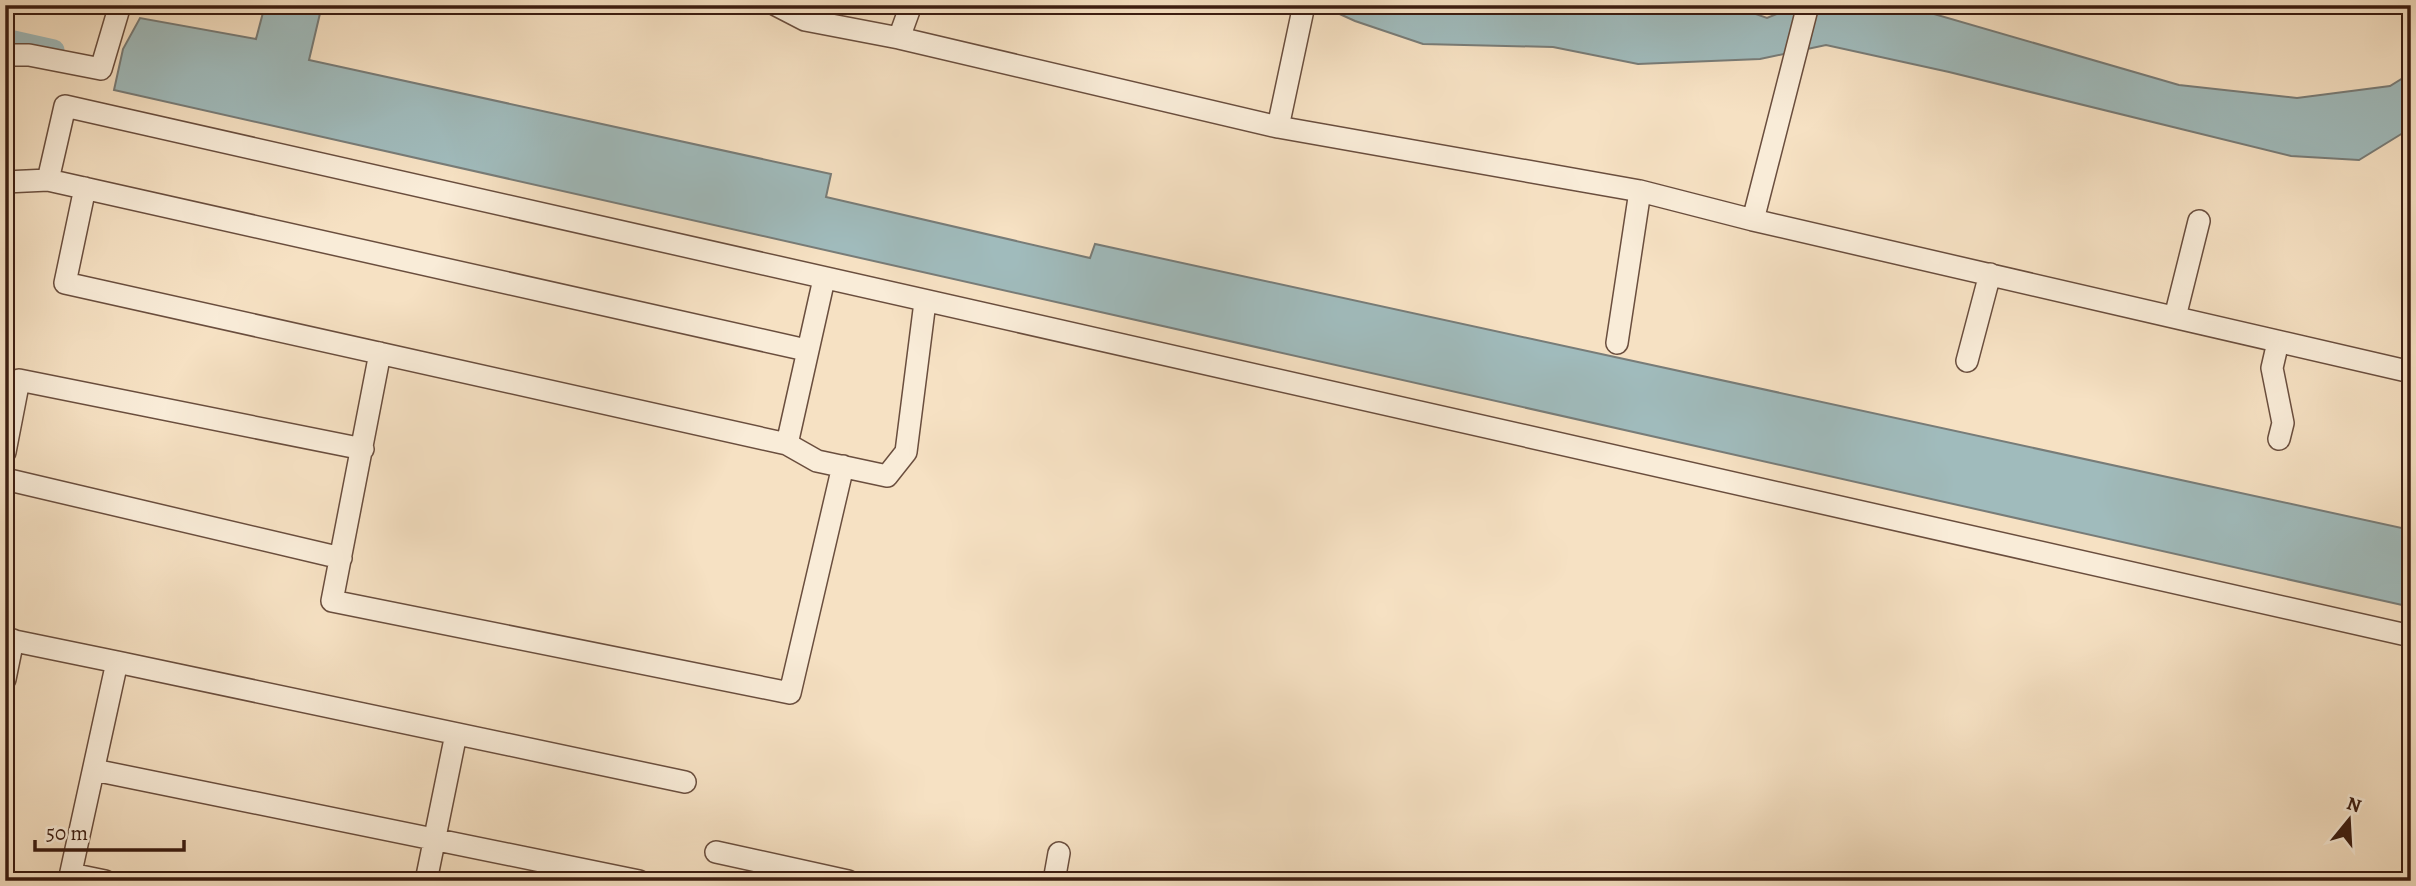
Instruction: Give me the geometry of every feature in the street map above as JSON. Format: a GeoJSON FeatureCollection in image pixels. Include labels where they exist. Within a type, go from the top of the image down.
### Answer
{"type":"FeatureCollection","features":[{"type":"Feature","properties":{"kind":"street"},"geometry":{"type":"LineString","coordinates":[[5,55],[29,55],[101,69],[120,5]]}},
{"type":"Feature","properties":{"kind":"street"},"geometry":{"type":"LineString","coordinates":[[776,5],[805,20],[900,38],[1278,127],[1640,191],[1753,220],[2411,372]]}},
{"type":"Feature","properties":{"kind":"street"},"geometry":{"type":"LineString","coordinates":[[900,38],[911,5]]}},
{"type":"Feature","properties":{"kind":"street"},"geometry":{"type":"LineString","coordinates":[[1278,127],[1304,5]]}},
{"type":"Feature","properties":{"kind":"street"},"geometry":{"type":"LineString","coordinates":[[1753,220],[1808,5]]}},
{"type":"Feature","properties":{"kind":"street"},"geometry":{"type":"LineString","coordinates":[[48,180],[65,106],[2411,636]]}},
{"type":"Feature","properties":{"kind":"street"},"geometry":{"type":"LineString","coordinates":[[5,182],[48,180],[806,350]]}},
{"type":"Feature","properties":{"kind":"street"},"geometry":{"type":"LineString","coordinates":[[85,188],[65,283],[787,444],[817,461],[887,476],[906,452],[925,302]]}},
{"type":"Feature","properties":{"kind":"street"},"geometry":{"type":"LineString","coordinates":[[1617,343],[1640,191]]}},
{"type":"Feature","properties":{"kind":"street"},"geometry":{"type":"LineString","coordinates":[[2175,317],[2199,221]]}},
{"type":"Feature","properties":{"kind":"street"},"geometry":{"type":"LineString","coordinates":[[1967,361],[1990,274]]}},
{"type":"Feature","properties":{"kind":"street"},"geometry":{"type":"LineString","coordinates":[[787,444],[824,279]]}},
{"type":"Feature","properties":{"kind":"street"},"geometry":{"type":"LineString","coordinates":[[2278,342],[2272,368],[2283,423],[2279,439]]}},
{"type":"Feature","properties":{"kind":"street"},"geometry":{"type":"LineString","coordinates":[[380,353],[332,601],[790,693],[843,466]]}},
{"type":"Feature","properties":{"kind":"street"},"geometry":{"type":"LineString","coordinates":[[5,452],[19,380],[363,449]]}},
{"type":"Feature","properties":{"kind":"street"},"geometry":{"type":"LineString","coordinates":[[5,479],[341,558]]}},
{"type":"Feature","properties":{"kind":"street"},"geometry":{"type":"LineString","coordinates":[[5,679],[9,639],[685,782]]}},
{"type":"Feature","properties":{"kind":"street"},"geometry":{"type":"LineString","coordinates":[[105,881],[70,877],[117,662]]}},
{"type":"Feature","properties":{"kind":"street"},"geometry":{"type":"LineString","coordinates":[[426,881],[456,734]]}},
{"type":"Feature","properties":{"kind":"street"},"geometry":{"type":"LineString","coordinates":[[93,770],[639,881]]}},
{"type":"Feature","properties":{"kind":"street"},"geometry":{"type":"LineString","coordinates":[[716,852],[848,881]]}},
{"type":"Feature","properties":{"kind":"street"},"geometry":{"type":"LineString","coordinates":[[1054,881],[1059,852]]}},
{"type":"Feature","properties":{"kind":"water"},"geometry":{"type":"Polygon","coordinates":[[[265,5],[322,5],[309,60],[831,174],[826,197],[1090,258],[1095,244],[2411,530],[2411,607],[114,90],[123,49],[140,18],[256,39],[265,5]]]}},
{"type":"Feature","properties":{"kind":"water"},"geometry":{"type":"Polygon","coordinates":[[[1730,5],[1767,18],[1798,5],[1903,5],[2179,85],[2297,98],[2390,86],[2411,73],[2411,128],[2359,160],[2291,156],[1949,72],[1826,45],[1760,59],[1638,64],[1553,47],[1423,44],[1355,21],[1322,6],[1730,5]]]}},
{"type":"Feature","properties":{"kind":"waterway"},"geometry":{"type":"LineString","coordinates":[[5,39],[54,50]]}}]}
